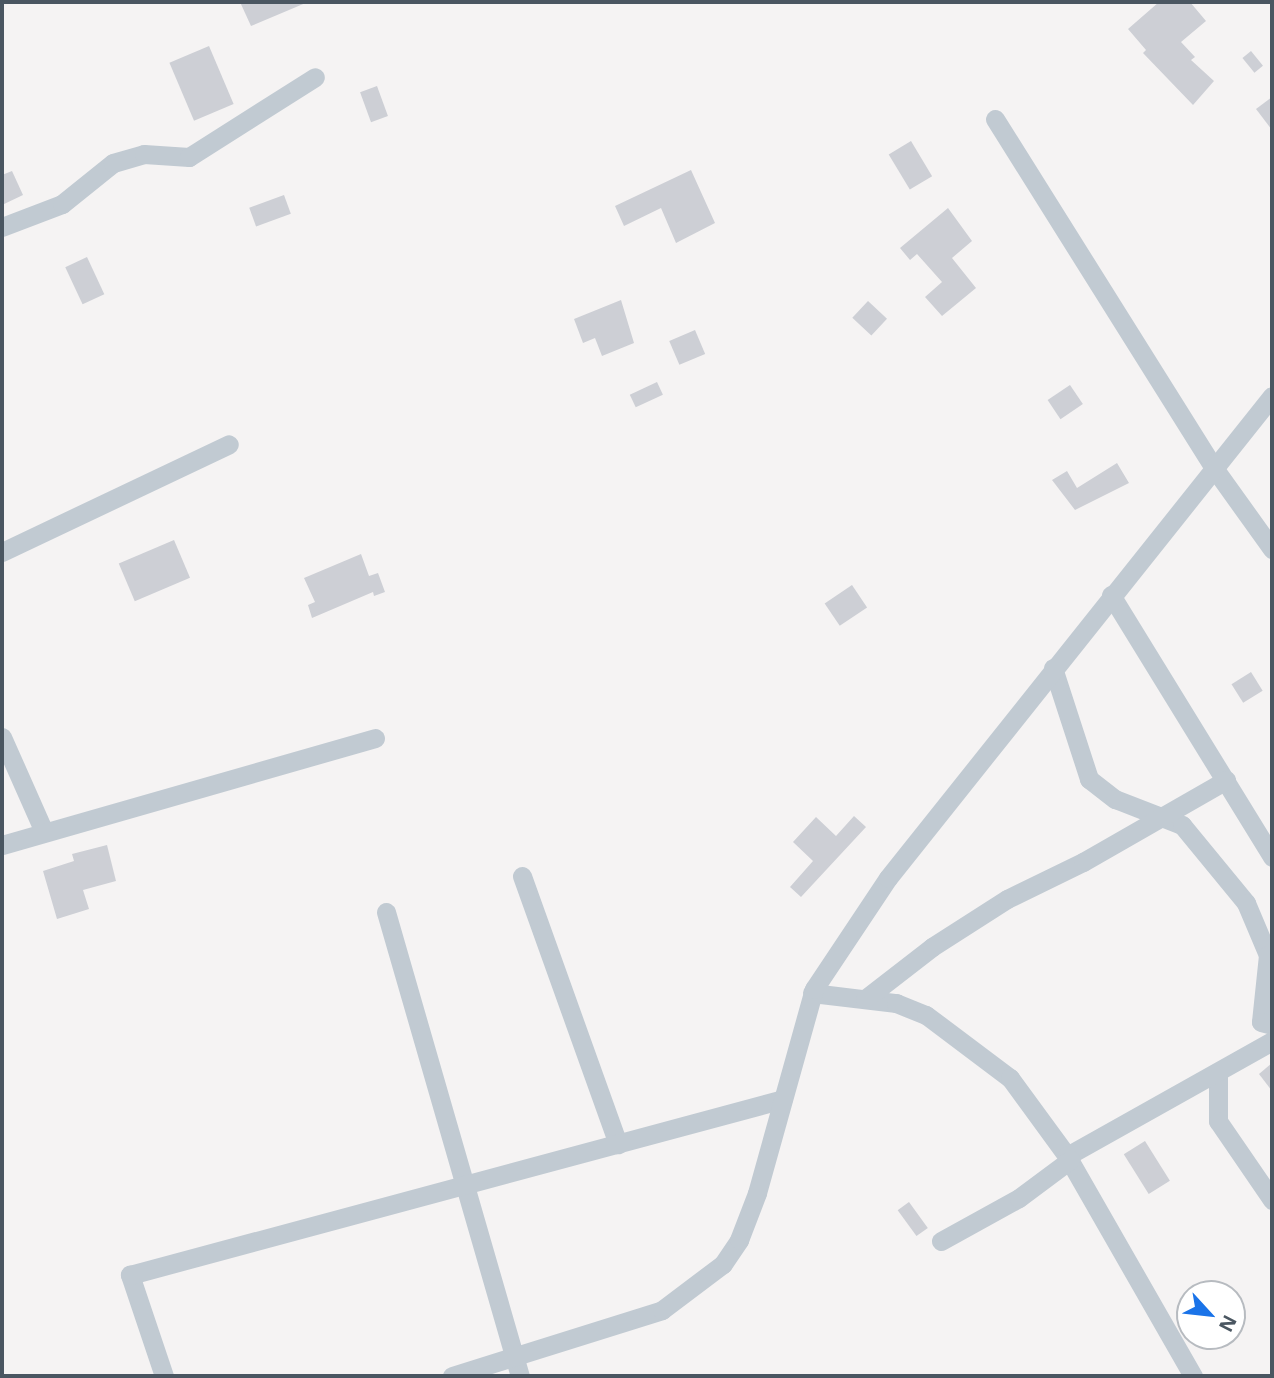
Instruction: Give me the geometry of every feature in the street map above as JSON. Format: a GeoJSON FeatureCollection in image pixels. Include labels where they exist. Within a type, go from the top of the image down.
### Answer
{"type":"FeatureCollection","features":[{"type":"Feature","properties":{"kind":"street"},"geometry":{"type":"LineString","coordinates":[[2,227],[62,204],[113,163],[144,154],[190,158],[315,77]]}},
{"type":"Feature","properties":{"kind":"street"},"geometry":{"type":"LineString","coordinates":[[995,119],[1214,468],[1272,549]]}},
{"type":"Feature","properties":{"kind":"street"},"geometry":{"type":"LineString","coordinates":[[452,1376],[518,1367],[662,1310],[723,1264],[739,1240],[757,1193],[812,993],[888,878],[1111,595],[1270,400]]}},
{"type":"Feature","properties":{"kind":"street"},"geometry":{"type":"LineString","coordinates":[[2,552],[229,444]]}},
{"type":"Feature","properties":{"kind":"street"},"geometry":{"type":"LineString","coordinates":[[1111,595],[1226,780],[1266,832],[1272,857]]}},
{"type":"Feature","properties":{"kind":"street"},"geometry":{"type":"LineString","coordinates":[[1053,668],[1089,779],[1115,799],[1182,825],[1246,903],[1268,955],[1261,1023],[1272,1026]]}},
{"type":"Feature","properties":{"kind":"street"},"geometry":{"type":"LineString","coordinates":[[2,737],[44,832]]}},
{"type":"Feature","properties":{"kind":"street"},"geometry":{"type":"LineString","coordinates":[[2,845],[375,738]]}},
{"type":"Feature","properties":{"kind":"street"},"geometry":{"type":"LineString","coordinates":[[866,999],[932,947],[1007,899],[1083,863],[1226,780]]}},
{"type":"Feature","properties":{"kind":"street"},"geometry":{"type":"LineString","coordinates":[[522,877],[618,1144]]}},
{"type":"Feature","properties":{"kind":"street"},"geometry":{"type":"LineString","coordinates":[[386,912],[518,1367]]}},
{"type":"Feature","properties":{"kind":"street"},"geometry":{"type":"LineString","coordinates":[[812,993],[896,1003],[926,1015],[1010,1078],[1069,1158],[1193,1376]]}},
{"type":"Feature","properties":{"kind":"street"},"geometry":{"type":"LineString","coordinates":[[941,1241],[1019,1198],[1069,1158],[1272,1041]]}},
{"type":"Feature","properties":{"kind":"street"},"geometry":{"type":"LineString","coordinates":[[1217,1073],[1219,1121],[1272,1200]]}},
{"type":"Feature","properties":{"kind":"street"},"geometry":{"type":"LineString","coordinates":[[164,1376],[130,1275],[783,1099]]}},
{"type":"Feature","properties":{"kind":"building"},"geometry":{"type":"Polygon","coordinates":[[[240,2],[308,2],[251,26],[240,2]]]}},
{"type":"Feature","properties":{"kind":"building"},"geometry":{"type":"Polygon","coordinates":[[[1159,2],[1190,2],[1206,21],[1181,42],[1195,57],[1191,60],[1214,81],[1193,105],[1143,53],[1146,50],[1128,29],[1159,2]]]}},
{"type":"Feature","properties":{"kind":"building"},"geometry":{"type":"Polygon","coordinates":[[[209,46],[234,104],[194,121],[169,63],[209,46]]]}},
{"type":"Feature","properties":{"kind":"building"},"geometry":{"type":"Polygon","coordinates":[[[1251,51],[1263,66],[1254,73],[1242,58],[1251,51]]]}},
{"type":"Feature","properties":{"kind":"building"},"geometry":{"type":"Polygon","coordinates":[[[377,86],[388,116],[371,122],[360,92],[377,86]]]}},
{"type":"Feature","properties":{"kind":"building"},"geometry":{"type":"Polygon","coordinates":[[[1272,97],[1272,130],[1256,109],[1272,97]]]}},
{"type":"Feature","properties":{"kind":"building"},"geometry":{"type":"Polygon","coordinates":[[[911,141],[932,176],[910,190],[889,154],[911,141]]]}},
{"type":"Feature","properties":{"kind":"building"},"geometry":{"type":"Polygon","coordinates":[[[691,170],[715,223],[676,243],[661,208],[624,226],[615,206],[691,170]]]}},
{"type":"Feature","properties":{"kind":"building"},"geometry":{"type":"Polygon","coordinates":[[[12,171],[23,195],[2,205],[2,175],[12,171]]]}},
{"type":"Feature","properties":{"kind":"building"},"geometry":{"type":"Polygon","coordinates":[[[284,195],[291,214],[256,226],[249,208],[284,195]]]}},
{"type":"Feature","properties":{"kind":"building"},"geometry":{"type":"Polygon","coordinates":[[[948,208],[972,241],[952,258],[976,288],[942,316],[925,297],[942,282],[917,254],[910,260],[900,248],[948,208]]]}},
{"type":"Feature","properties":{"kind":"building"},"geometry":{"type":"Polygon","coordinates":[[[87,257],[104,294],[83,304],[65,267],[87,257]]]}},
{"type":"Feature","properties":{"kind":"building"},"geometry":{"type":"Polygon","coordinates":[[[621,300],[634,343],[602,356],[595,338],[583,343],[574,319],[621,300]]]}},
{"type":"Feature","properties":{"kind":"building"},"geometry":{"type":"Polygon","coordinates":[[[868,301],[887,319],[871,336],[852,318],[868,301]]]}},
{"type":"Feature","properties":{"kind":"building"},"geometry":{"type":"Polygon","coordinates":[[[695,330],[705,354],[679,365],[669,341],[695,330]]]}},
{"type":"Feature","properties":{"kind":"building"},"geometry":{"type":"Polygon","coordinates":[[[657,382],[663,395],[636,407],[630,395],[657,382]]]}},
{"type":"Feature","properties":{"kind":"building"},"geometry":{"type":"Polygon","coordinates":[[[1070,385],[1083,404],[1060,419],[1048,400],[1070,385]]]}},
{"type":"Feature","properties":{"kind":"building"},"geometry":{"type":"Polygon","coordinates":[[[1117,463],[1129,483],[1075,510],[1052,480],[1067,471],[1077,488],[1117,463]]]}},
{"type":"Feature","properties":{"kind":"building"},"geometry":{"type":"Polygon","coordinates":[[[174,540],[190,578],[135,601],[119,563],[174,540]]]}},
{"type":"Feature","properties":{"kind":"building"},"geometry":{"type":"Polygon","coordinates":[[[361,554],[369,576],[378,573],[385,592],[374,596],[373,592],[312,618],[308,605],[315,602],[304,578],[361,554]]]}},
{"type":"Feature","properties":{"kind":"building"},"geometry":{"type":"Polygon","coordinates":[[[852,585],[867,607],[840,626],[825,603],[852,585]]]}},
{"type":"Feature","properties":{"kind":"building"},"geometry":{"type":"Polygon","coordinates":[[[1251,672],[1263,691],[1243,703],[1231,684],[1251,672]]]}},
{"type":"Feature","properties":{"kind":"building"},"geometry":{"type":"Polygon","coordinates":[[[854,816],[866,827],[801,897],[790,887],[813,861],[793,842],[816,817],[836,836],[854,816]]]}},
{"type":"Feature","properties":{"kind":"building"},"geometry":{"type":"Polygon","coordinates":[[[107,845],[116,881],[83,890],[89,909],[57,919],[43,871],[74,861],[72,854],[107,845]]]}},
{"type":"Feature","properties":{"kind":"building"},"geometry":{"type":"Polygon","coordinates":[[[1272,1063],[1272,1091],[1259,1074],[1272,1063]]]}},
{"type":"Feature","properties":{"kind":"building"},"geometry":{"type":"Polygon","coordinates":[[[1145,1141],[1170,1181],[1149,1194],[1124,1154],[1145,1141]]]}},
{"type":"Feature","properties":{"kind":"building"},"geometry":{"type":"Polygon","coordinates":[[[909,1202],[928,1228],[916,1236],[898,1210],[909,1202]]]}}]}
